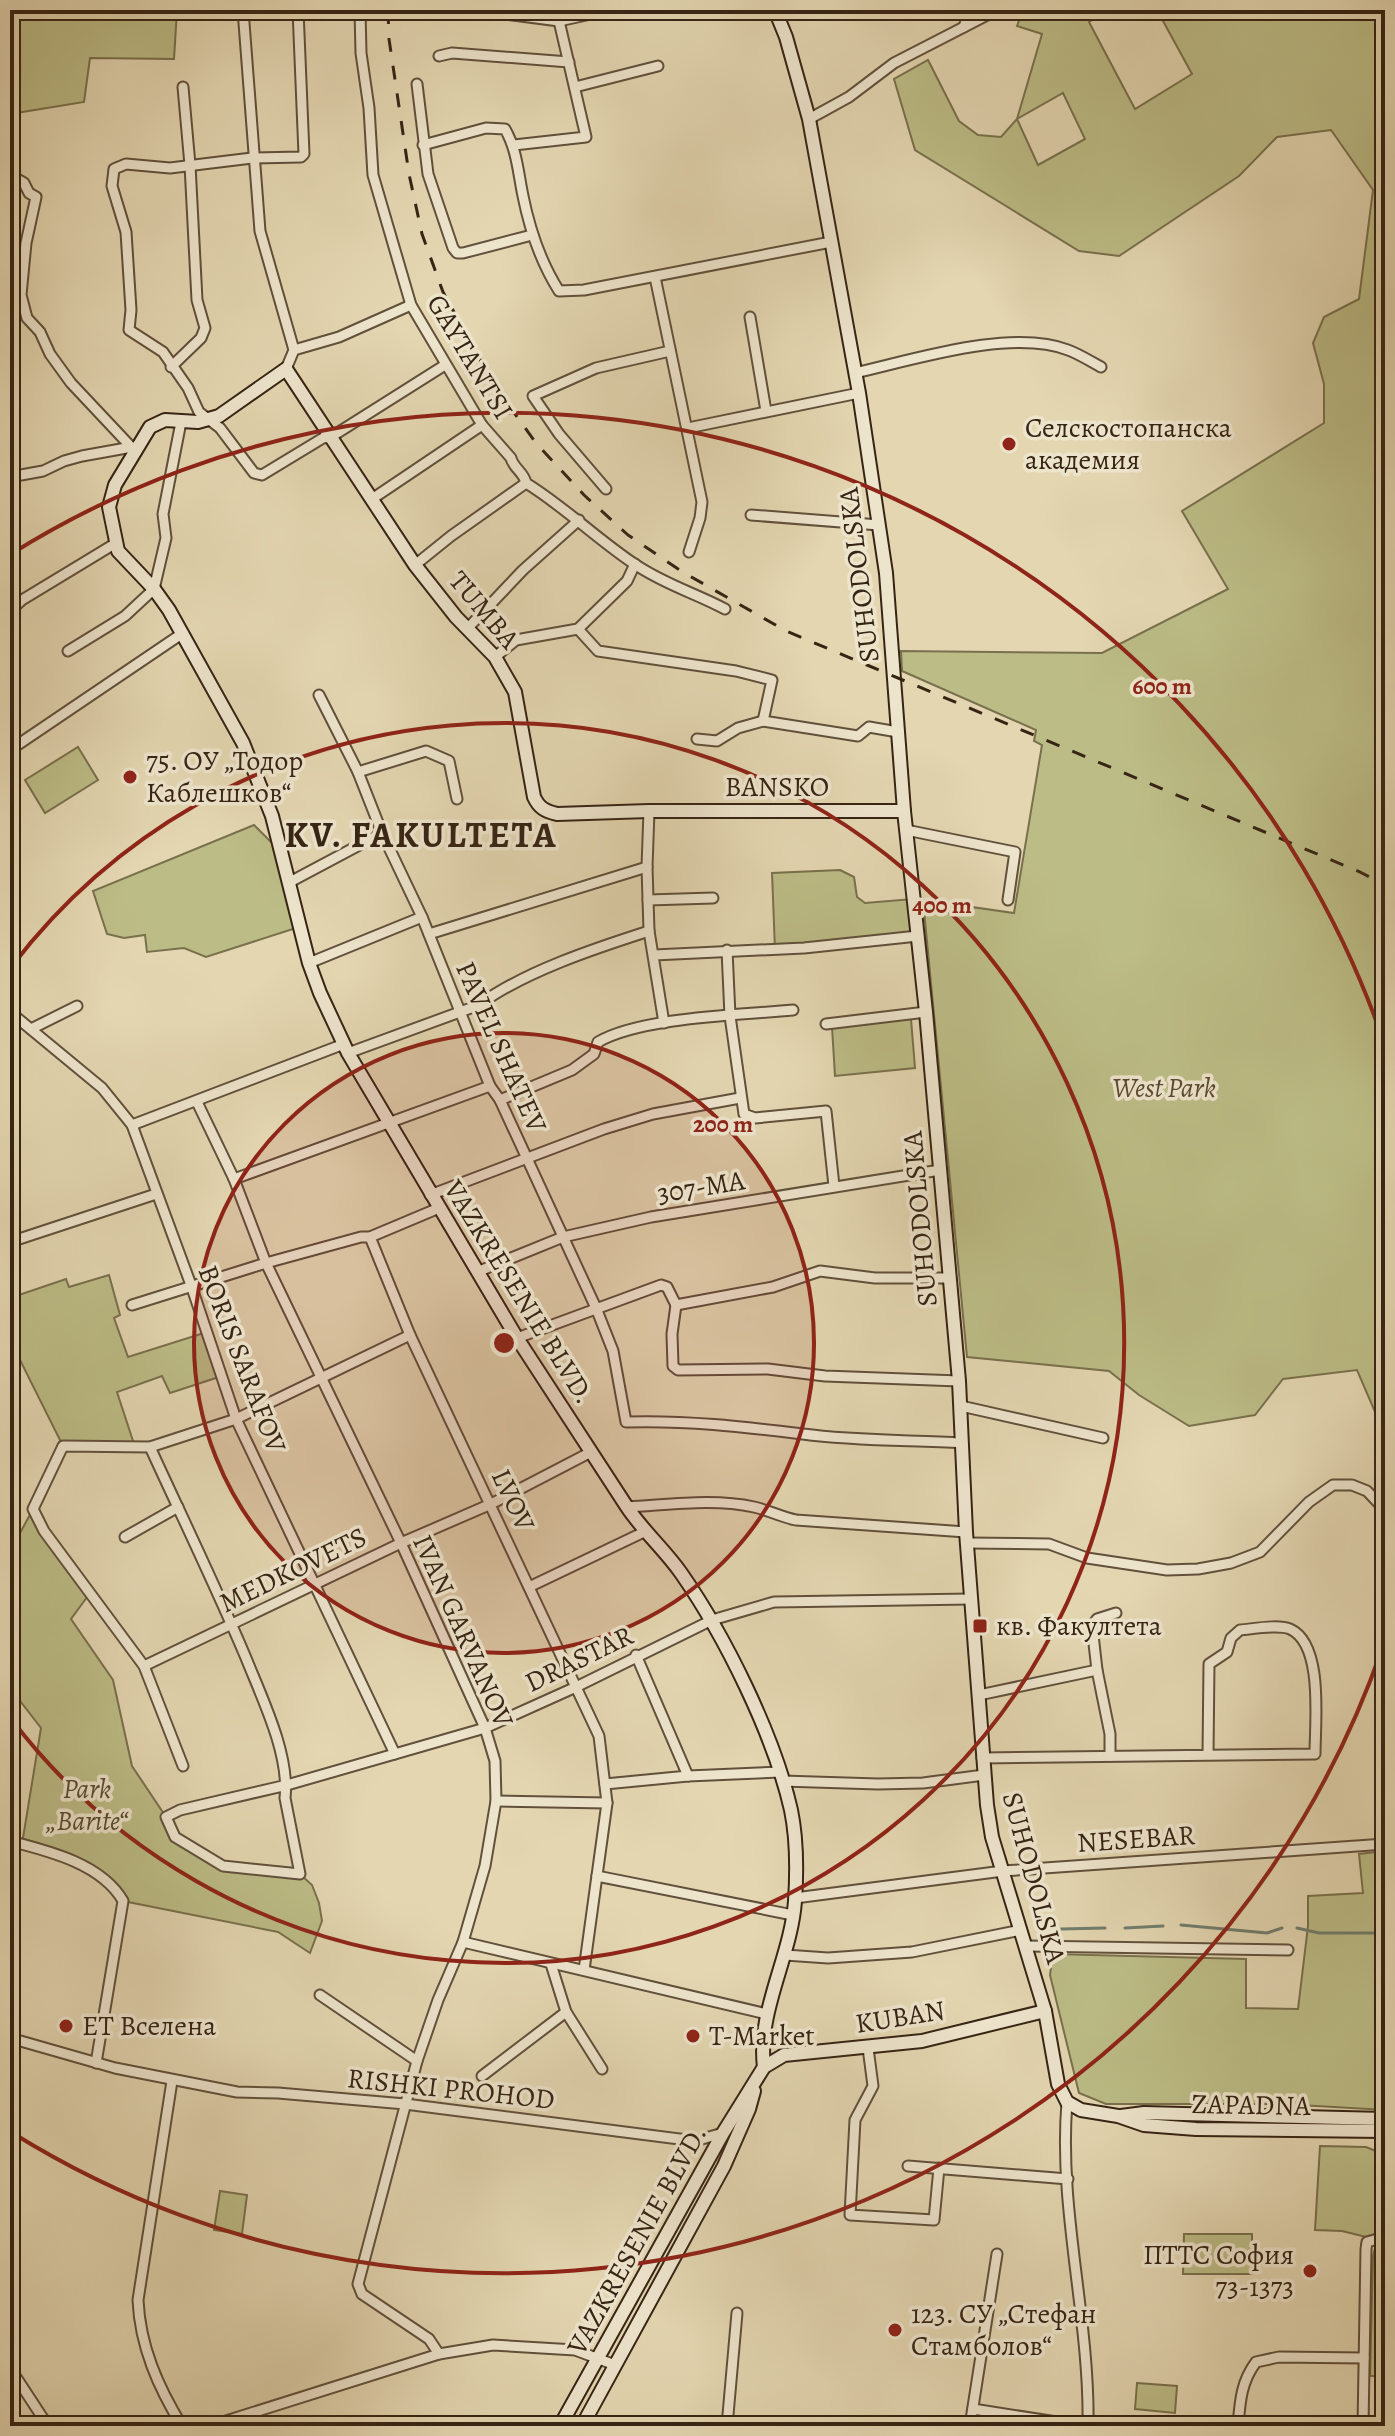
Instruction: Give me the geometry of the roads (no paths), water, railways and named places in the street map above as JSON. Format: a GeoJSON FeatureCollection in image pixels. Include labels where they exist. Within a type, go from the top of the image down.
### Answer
{"type":"FeatureCollection","features":[{"type":"Feature","properties":{"kind":"street"},"geometry":{"type":"LineString","coordinates":[[10,611],[22,600],[116,543],[109,507],[115,485],[133,448],[150,427],[165,420],[209,421],[219,416],[286,369],[294,350],[260,231],[243,10]]}},
{"type":"Feature","properties":{"kind":"street"},"geometry":{"type":"LineString","coordinates":[[298,10],[305,151],[301,157],[252,158],[170,168],[126,164],[114,169],[112,186],[126,232],[131,310],[129,330],[163,352],[188,388],[199,412],[220,428],[254,473],[262,475],[323,438],[331,437],[445,365]]}},
{"type":"Feature","properties":{"kind":"street","name":"GAYTANTSI"},"geometry":{"type":"LineString","coordinates":[[360,10],[373,175],[411,305],[445,365],[482,425],[511,458],[526,483],[635,564],[671,586],[725,609]]}},
{"type":"Feature","properties":{"kind":"street"},"geometry":{"type":"LineString","coordinates":[[475,10],[559,21],[609,10]]}},
{"type":"Feature","properties":{"kind":"street","name":"SUHODOLSKA"},"geometry":{"type":"LineString","coordinates":[[775,10],[790,50],[809,119],[859,393],[888,588],[904,811],[926,1012],[959,1381],[966,1538],[982,1758],[992,1837],[1027,1946],[1045,2011],[1058,2084],[1067,2102],[1064,2152],[1087,2361],[1088,2425]]}},
{"type":"Feature","properties":{"kind":"street"},"geometry":{"type":"LineString","coordinates":[[964,27],[966,10]]}},
{"type":"Feature","properties":{"kind":"street"},"geometry":{"type":"LineString","coordinates":[[809,119],[849,97],[894,63],[997,10]]}},
{"type":"Feature","properties":{"kind":"street"},"geometry":{"type":"LineString","coordinates":[[514,145],[586,137],[559,21]]}},
{"type":"Feature","properties":{"kind":"street"},"geometry":{"type":"LineString","coordinates":[[439,56],[452,53],[569,62]]}},
{"type":"Feature","properties":{"kind":"street"},"geometry":{"type":"LineString","coordinates":[[575,87],[658,66]]}},
{"type":"Feature","properties":{"kind":"street"},"geometry":{"type":"LineString","coordinates":[[417,84],[428,174],[457,253],[532,235]]}},
{"type":"Feature","properties":{"kind":"street"},"geometry":{"type":"LineString","coordinates":[[171,367],[201,338],[205,328],[197,300],[183,87]]}},
{"type":"Feature","properties":{"kind":"street"},"geometry":{"type":"LineString","coordinates":[[423,145],[486,128],[505,129],[514,145],[532,235],[544,267],[559,291],[572,292],[831,242]]}},
{"type":"Feature","properties":{"kind":"street"},"geometry":{"type":"LineString","coordinates":[[10,175],[24,183],[29,193],[36,197],[26,243],[21,295],[27,318],[40,332],[50,354],[71,383],[133,448]]}},
{"type":"Feature","properties":{"kind":"street"},"geometry":{"type":"LineString","coordinates":[[655,277],[702,502],[689,552]]}},
{"type":"Feature","properties":{"kind":"street"},"geometry":{"type":"LineString","coordinates":[[294,350],[339,337],[411,305]]}},
{"type":"Feature","properties":{"kind":"street"},"geometry":{"type":"LineString","coordinates":[[750,317],[766,411]]}},
{"type":"Feature","properties":{"kind":"street"},"geometry":{"type":"LineString","coordinates":[[855,373],[993,342],[1066,349],[1101,367]]}},
{"type":"Feature","properties":{"kind":"street"},"geometry":{"type":"LineString","coordinates":[[606,489],[559,434],[533,396],[596,368],[670,351]]}},
{"type":"Feature","properties":{"kind":"street","name":"TUMBA"},"geometry":{"type":"LineString","coordinates":[[286,369],[415,565],[467,629],[495,657],[515,692],[538,806],[557,814],[649,811]]}},
{"type":"Feature","properties":{"kind":"street"},"geometry":{"type":"LineString","coordinates":[[688,428],[859,393]]}},
{"type":"Feature","properties":{"kind":"street"},"geometry":{"type":"LineString","coordinates":[[68,651],[125,616],[154,589],[166,538],[163,514],[181,422]]}},
{"type":"Feature","properties":{"kind":"street"},"geometry":{"type":"LineString","coordinates":[[372,499],[482,425]]}},
{"type":"Feature","properties":{"kind":"street"},"geometry":{"type":"LineString","coordinates":[[10,477],[43,471],[82,456],[133,448]]}},
{"type":"Feature","properties":{"kind":"street"},"geometry":{"type":"LineString","coordinates":[[415,565],[526,483]]}},
{"type":"Feature","properties":{"kind":"street"},"geometry":{"type":"LineString","coordinates":[[751,515],[879,525]]}},
{"type":"Feature","properties":{"kind":"street"},"geometry":{"type":"LineString","coordinates":[[467,629],[523,570],[579,520]]}},
{"type":"Feature","properties":{"kind":"street","name":"VAZKRESENIE BLVD."},"geometry":{"type":"LineString","coordinates":[[116,543],[118,551],[154,589],[183,633],[243,743],[272,816],[309,963],[346,1049],[517,1338],[644,1532],[679,1570],[712,1620],[749,1696],[781,1777],[791,1812],[795,1841],[793,1915],[785,1955],[767,2014],[760,2073],[749,2109],[724,2166],[582,2426]]}},
{"type":"Feature","properties":{"kind":"street"},"geometry":{"type":"LineString","coordinates":[[495,657],[516,640],[578,629],[627,581],[635,564]]}},
{"type":"Feature","properties":{"kind":"street"},"geometry":{"type":"LineString","coordinates":[[578,629],[598,651],[736,671],[772,680],[763,721]]}},
{"type":"Feature","properties":{"kind":"street"},"geometry":{"type":"LineString","coordinates":[[10,750],[183,633]]}},
{"type":"Feature","properties":{"kind":"street","name":"PAVEL SHATEV"},"geometry":{"type":"LineString","coordinates":[[319,695],[358,772],[382,833],[422,917],[490,1086],[500,1100],[596,1308],[613,1351],[626,1422],[763,1427],[804,1434],[962,1443]]}},
{"type":"Feature","properties":{"kind":"street"},"geometry":{"type":"LineString","coordinates":[[697,739],[717,741],[738,728],[763,721],[858,736],[869,727],[898,732]]}},
{"type":"Feature","properties":{"kind":"street"},"geometry":{"type":"LineString","coordinates":[[358,772],[426,751],[449,761],[457,799]]}},
{"type":"Feature","properties":{"kind":"street"},"geometry":{"type":"LineString","coordinates":[[649,811],[649,931],[664,1023]]}},
{"type":"Feature","properties":{"kind":"street","name":"BANSKO"},"geometry":{"type":"LineString","coordinates":[[649,811],[904,811]]}},
{"type":"Feature","properties":{"kind":"street"},"geometry":{"type":"LineString","coordinates":[[906,830],[1015,852],[1008,900]]}},
{"type":"Feature","properties":{"kind":"street"},"geometry":{"type":"LineString","coordinates":[[288,883],[382,833]]}},
{"type":"Feature","properties":{"kind":"street"},"geometry":{"type":"LineString","coordinates":[[429,934],[647,867]]}},
{"type":"Feature","properties":{"kind":"street"},"geometry":{"type":"LineString","coordinates":[[648,900],[713,898]]}},
{"type":"Feature","properties":{"kind":"street"},"geometry":{"type":"LineString","coordinates":[[309,963],[422,917]]}},
{"type":"Feature","properties":{"kind":"street"},"geometry":{"type":"LineString","coordinates":[[132,1125],[346,1049],[459,1013],[593,949],[649,931]]}},
{"type":"Feature","properties":{"kind":"street"},"geometry":{"type":"LineString","coordinates":[[654,955],[755,951],[918,936]]}},
{"type":"Feature","properties":{"kind":"street"},"geometry":{"type":"LineString","coordinates":[[727,950],[730,1016],[744,1114],[755,1118],[826,1111],[834,1186]]}},
{"type":"Feature","properties":{"kind":"street"},"geometry":{"type":"LineString","coordinates":[[31,1029],[77,1006]]}},
{"type":"Feature","properties":{"kind":"street"},"geometry":{"type":"LineString","coordinates":[[500,1100],[572,1070],[594,1054],[598,1042],[612,1034],[664,1023],[793,1010]]}},
{"type":"Feature","properties":{"kind":"street","name":"BORIS SARAFOV"},"geometry":{"type":"LineString","coordinates":[[10,1012],[102,1088],[132,1125],[236,1419],[395,1754]]}},
{"type":"Feature","properties":{"kind":"street"},"geometry":{"type":"LineString","coordinates":[[826,1024],[926,1012]]}},
{"type":"Feature","properties":{"kind":"street"},"geometry":{"type":"LineString","coordinates":[[234,1179],[490,1086]]}},
{"type":"Feature","properties":{"kind":"street"},"geometry":{"type":"LineString","coordinates":[[430,1195],[525,1157],[653,1114],[740,1098]]}},
{"type":"Feature","properties":{"kind":"street","name":"IVAN GARVANOV"},"geometry":{"type":"LineString","coordinates":[[197,1102],[234,1179],[266,1263],[401,1543],[485,1728],[495,1761],[496,1801],[485,1866],[463,1942],[438,2000],[417,2061],[359,2288],[362,2294],[429,2339],[439,2354]]}},
{"type":"Feature","properties":{"kind":"street","name":"307-МА"},"geometry":{"type":"LineString","coordinates":[[477,1272],[563,1237],[651,1217],[940,1170]]}},
{"type":"Feature","properties":{"kind":"street"},"geometry":{"type":"LineString","coordinates":[[10,1242],[156,1194]]}},
{"type":"Feature","properties":{"kind":"street"},"geometry":{"type":"LineString","coordinates":[[132,1305],[266,1263],[370,1237],[439,1208]]}},
{"type":"Feature","properties":{"kind":"street","name":"LVOV"},"geometry":{"type":"LineString","coordinates":[[370,1237],[410,1335],[599,1736],[607,1803],[584,1970]]}},
{"type":"Feature","properties":{"kind":"street"},"geometry":{"type":"LineString","coordinates":[[676,1305],[773,1287],[820,1271],[875,1278],[949,1278]]}},
{"type":"Feature","properties":{"kind":"street"},"geometry":{"type":"LineString","coordinates":[[517,1338],[661,1285],[667,1287],[676,1305],[672,1334],[673,1366],[678,1370],[768,1369],[825,1376],[959,1381]]}},
{"type":"Feature","properties":{"kind":"street"},"geometry":{"type":"LineString","coordinates":[[183,1766],[144,1666],[44,1531],[33,1509],[63,1446],[150,1447],[236,1419],[410,1335]]}},
{"type":"Feature","properties":{"kind":"street"},"geometry":{"type":"LineString","coordinates":[[961,1406],[1103,1438]]}},
{"type":"Feature","properties":{"kind":"street"},"geometry":{"type":"LineString","coordinates":[[150,1447],[273,1723],[287,1785]]}},
{"type":"Feature","properties":{"kind":"street","name":"MEDKOVETS"},"geometry":{"type":"LineString","coordinates":[[144,1666],[401,1543],[491,1504],[591,1452]]}},
{"type":"Feature","properties":{"kind":"street"},"geometry":{"type":"LineString","coordinates":[[627,1507],[684,1503],[754,1507],[796,1520],[1049,1544],[1087,1558],[1167,1570],[1231,1563],[1260,1552],[1309,1502],[1333,1485],[1352,1485],[1367,1491],[1385,1510]]}},
{"type":"Feature","properties":{"kind":"street"},"geometry":{"type":"LineString","coordinates":[[125,1537],[178,1507]]}},
{"type":"Feature","properties":{"kind":"street"},"geometry":{"type":"LineString","coordinates":[[529,1587],[644,1532]]}},
{"type":"Feature","properties":{"kind":"street","name":"DRASTAR"},"geometry":{"type":"LineString","coordinates":[[287,1785],[285,1798],[300,1874],[223,1866],[175,1837],[166,1817],[180,1810],[287,1785],[485,1728],[712,1620],[774,1602],[971,1599]]}},
{"type":"Feature","properties":{"kind":"street"},"geometry":{"type":"LineString","coordinates":[[1110,1756],[1110,1734],[1092,1626],[1097,1619],[1116,1613]]}},
{"type":"Feature","properties":{"kind":"street"},"geometry":{"type":"LineString","coordinates":[[982,1758],[1315,1754],[1315,1675],[1303,1640],[1288,1628],[1240,1630],[1231,1638],[1227,1652],[1209,1664],[1208,1755]]}},
{"type":"Feature","properties":{"kind":"street"},"geometry":{"type":"LineString","coordinates":[[636,1655],[688,1776]]}},
{"type":"Feature","properties":{"kind":"street"},"geometry":{"type":"LineString","coordinates":[[979,1695],[1097,1670]]}},
{"type":"Feature","properties":{"kind":"street"},"geometry":{"type":"LineString","coordinates":[[605,1784],[688,1776],[923,1783],[984,1775]]}},
{"type":"Feature","properties":{"kind":"street"},"geometry":{"type":"LineString","coordinates":[[496,1801],[607,1803]]}},
{"type":"Feature","properties":{"kind":"street"},"geometry":{"type":"LineString","coordinates":[[10,1841],[52,1852],[102,1876],[115,1887],[123,1901],[96,2063]]}},
{"type":"Feature","properties":{"kind":"street","name":"NESEBAR"},"geometry":{"type":"LineString","coordinates":[[795,1898],[1003,1871],[1385,1844]]}},
{"type":"Feature","properties":{"kind":"street"},"geometry":{"type":"LineString","coordinates":[[597,1876],[793,1915]]}},
{"type":"Feature","properties":{"kind":"street"},"geometry":{"type":"LineString","coordinates":[[785,1955],[828,1958],[912,1952],[1021,1930]]}},
{"type":"Feature","properties":{"kind":"street"},"geometry":{"type":"LineString","coordinates":[[463,1942],[767,2014]]}},
{"type":"Feature","properties":{"kind":"street"},"geometry":{"type":"LineString","coordinates":[[1027,1946],[1288,1950]]}},
{"type":"Feature","properties":{"kind":"street"},"geometry":{"type":"LineString","coordinates":[[551,1964],[566,2012],[602,2069]]}},
{"type":"Feature","properties":{"kind":"street"},"geometry":{"type":"LineString","coordinates":[[320,1995],[417,2061]]}},
{"type":"Feature","properties":{"kind":"street","name":"KUBAN"},"geometry":{"type":"LineString","coordinates":[[760,2073],[784,2055],[922,2041],[1045,2011]]}},
{"type":"Feature","properties":{"kind":"street"},"geometry":{"type":"LineString","coordinates":[[482,2076],[566,2012]]}},
{"type":"Feature","properties":{"kind":"street","name":"RISHKI PROHOD"},"geometry":{"type":"LineString","coordinates":[[10,2038],[96,2063],[237,2092],[405,2104],[695,2141],[723,2133]]}},
{"type":"Feature","properties":{"kind":"street"},"geometry":{"type":"LineString","coordinates":[[868,2048],[873,2086],[855,2120],[850,2215],[934,2220],[939,2168]]}},
{"type":"Feature","properties":{"kind":"street","name":"VAZKRESENIE BLVD."},"geometry":{"type":"LineString","coordinates":[[560,2426],[723,2133],[760,2073]]}},
{"type":"Feature","properties":{"kind":"street"},"geometry":{"type":"LineString","coordinates":[[172,2081],[138,2300],[145,2352],[182,2426]]}},
{"type":"Feature","properties":{"kind":"street","name":"ZAPADNA"},"geometry":{"type":"LineString","coordinates":[[1067,2102],[1081,2110],[1118,2116],[1144,2125],[1196,2129],[1385,2131]]}},
{"type":"Feature","properties":{"kind":"street","name":"ZAPADNA"},"geometry":{"type":"LineString","coordinates":[[1118,2116],[1144,2113],[1385,2119]]}},
{"type":"Feature","properties":{"kind":"street"},"geometry":{"type":"LineString","coordinates":[[908,2166],[1068,2179]]}},
{"type":"Feature","properties":{"kind":"street"},"geometry":{"type":"LineString","coordinates":[[1363,2426],[1366,2249],[1367,2242],[1385,2237]]}},
{"type":"Feature","properties":{"kind":"street"},"geometry":{"type":"LineString","coordinates":[[970,2426],[997,2254]]}},
{"type":"Feature","properties":{"kind":"street"},"geometry":{"type":"LineString","coordinates":[[727,2426],[737,2313]]}},
{"type":"Feature","properties":{"kind":"street"},"geometry":{"type":"LineString","coordinates":[[210,2426],[439,2354],[493,2345],[575,2350],[615,2365]]}},
{"type":"Feature","properties":{"kind":"street"},"geometry":{"type":"LineString","coordinates":[[1238,2426],[1241,2391],[1246,2376],[1256,2362],[1279,2357],[1364,2358]]}},
{"type":"Feature","properties":{"kind":"street"},"geometry":{"type":"LineString","coordinates":[[10,2368],[48,2426]]}},
{"type":"Feature","properties":{"kind":"street"},"geometry":{"type":"LineString","coordinates":[[973,2409],[1088,2425],[1122,2426]]}},
{"type":"Feature","properties":{"kind":"waterway"},"geometry":{"type":"LineString","coordinates":[[1181,1925],[1267,1933],[1282,1928]]}},
{"type":"Feature","properties":{"kind":"waterway"},"geometry":{"type":"LineString","coordinates":[[1125,1928],[1163,1926]]}},
{"type":"Feature","properties":{"kind":"waterway"},"geometry":{"type":"LineString","coordinates":[[1061,1929],[1105,1928]]}},
{"type":"Feature","properties":{"kind":"waterway"},"geometry":{"type":"LineString","coordinates":[[1297,1928],[1319,1933],[1385,1933]]}},
{"type":"Feature","properties":{"kind":"railway"},"geometry":{"type":"LineString","coordinates":[[388,10],[389,39],[409,174],[422,234],[443,292],[494,385],[536,443],[584,495],[628,535],[681,571],[786,631],[1385,885]]}},
{"type":"Feature","properties":{"kind":"place","name":"Селскостопанска академия"},"geometry":{"type":"Point","coordinates":[1009,444]}},
{"type":"Feature","properties":{"kind":"place","name":"75. ОУ „Тодор Каблешков“"},"geometry":{"type":"Point","coordinates":[130,777]}},
{"type":"Feature","properties":{"kind":"place","name":"кв. Факултета"},"geometry":{"type":"Point","coordinates":[980,1626]}},
{"type":"Feature","properties":{"kind":"place","name":"ЕТ Вселена"},"geometry":{"type":"Point","coordinates":[66,2026]}},
{"type":"Feature","properties":{"kind":"place","name":"T-Market"},"geometry":{"type":"Point","coordinates":[693,2036]}},
{"type":"Feature","properties":{"kind":"place","name":"ПТТС София 73-1373"},"geometry":{"type":"Point","coordinates":[1310,2271]}},
{"type":"Feature","properties":{"kind":"place","name":"123. СУ „Стефан Стамболов“"},"geometry":{"type":"Point","coordinates":[895,2330]}},
{"type":"Feature","properties":{"kind":"district","name":"KV. FAKULTETA"},"geometry":{"type":"Point","coordinates":[421,834]}},
{"type":"Feature","properties":{"kind":"park label","name":"West Park"},"geometry":{"type":"Point","coordinates":[1164,1088]}},
{"type":"Feature","properties":{"kind":"park label","name":"Park „Barite“"},"geometry":{"type":"Point","coordinates":[87,1805]}}]}
